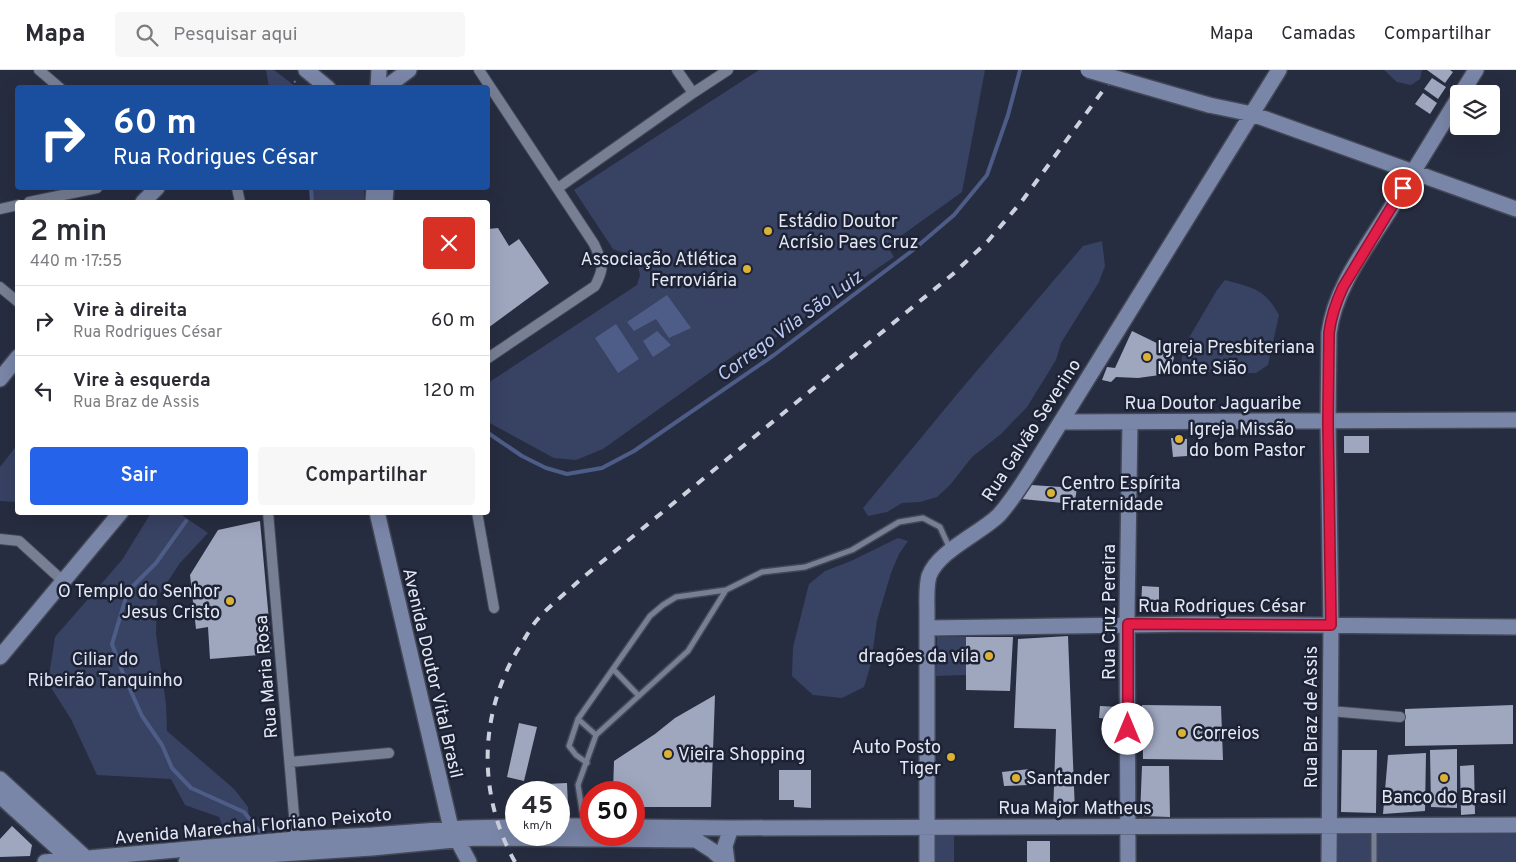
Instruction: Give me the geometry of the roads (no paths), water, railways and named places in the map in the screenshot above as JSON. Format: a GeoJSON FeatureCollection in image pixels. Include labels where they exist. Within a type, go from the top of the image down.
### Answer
{"type":"FeatureCollection","features":[{"type":"Feature","properties":{"kind":"main road"},"geometry":{"type":"LineString","coordinates":[[306,70],[324,85]]}},
{"type":"Feature","properties":{"kind":"main road"},"geometry":{"type":"LineString","coordinates":[[378,70],[387,83],[409,70]]}},
{"type":"Feature","properties":{"kind":"main road"},"geometry":{"type":"LineString","coordinates":[[1088,70],[1209,105],[1252,114],[1516,209]]}},
{"type":"Feature","properties":{"kind":"main road","name":"Rua Galvão Severino"},"geometry":{"type":"LineString","coordinates":[[927,862],[927,628],[929,576],[936,564],[997,516],[1010,502],[1279,70]]}},
{"type":"Feature","properties":{"kind":"main road"},"geometry":{"type":"LineString","coordinates":[[1467,85],[1476,70]]}},
{"type":"Feature","properties":{"kind":"main road","name":"Rua Braz de Assis"},"geometry":{"type":"LineString","coordinates":[[1329,862],[1331,625],[1328,422],[1329,333],[1336,303],[1355,266],[1450,112]]}},
{"type":"Feature","properties":{"kind":"main road"},"geometry":{"type":"LineString","coordinates":[[145,200],[155,190]]}},
{"type":"Feature","properties":{"kind":"main road"},"geometry":{"type":"LineString","coordinates":[[0,379],[15,361]]}},
{"type":"Feature","properties":{"kind":"main road","name":"Rua Doutor Jaguaribe"},"geometry":{"type":"LineString","coordinates":[[1061,422],[1516,420]]}},
{"type":"Feature","properties":{"kind":"main road","name":"Rua Cruz Pereira"},"geometry":{"type":"LineString","coordinates":[[1128,862],[1130,422]]}},
{"type":"Feature","properties":{"kind":"main road"},"geometry":{"type":"LineString","coordinates":[[0,657],[119,515]]}},
{"type":"Feature","properties":{"kind":"main road","name":"Avenida Doutor Vital Brasil"},"geometry":{"type":"LineString","coordinates":[[378,515],[458,832],[469,862]]}},
{"type":"Feature","properties":{"kind":"main road","name":"Rua Rodrigues César"},"geometry":{"type":"LineString","coordinates":[[927,628],[1128,624],[1516,627]]}},
{"type":"Feature","properties":{"kind":"main road"},"geometry":{"type":"LineString","coordinates":[[0,779],[86,860]]}},
{"type":"Feature","properties":{"kind":"main road"},"geometry":{"type":"LineString","coordinates":[[0,796],[57,848],[86,860]]}},
{"type":"Feature","properties":{"kind":"main road","name":"Rua Major Matheus"},"geometry":{"type":"LineString","coordinates":[[645,827],[1516,825]]}},
{"type":"Feature","properties":{"kind":"main road"},"geometry":{"type":"LineString","coordinates":[[458,832],[505,827]]}},
{"type":"Feature","properties":{"kind":"main road"},"geometry":{"type":"LineString","coordinates":[[726,862],[725,846],[732,828]]}},
{"type":"Feature","properties":{"kind":"main road"},"geometry":{"type":"LineString","coordinates":[[458,832],[475,838],[696,840],[726,862]]}},
{"type":"Feature","properties":{"kind":"main road","name":"Avenida Marechal Floriano Peixoto"},"geometry":{"type":"LineString","coordinates":[[46,862],[86,860],[296,838],[458,832]]}},
{"type":"Feature","properties":{"kind":"main road","name":"Avenida Marechal Floriano Peixoto"},"geometry":{"type":"LineString","coordinates":[[186,862],[354,849],[458,832]]}},
{"type":"Feature","properties":{"kind":"main road"},"geometry":{"type":"LineString","coordinates":[[46,862],[57,854],[57,848]]}},
{"type":"Feature","properties":{"kind":"street"},"geometry":{"type":"LineString","coordinates":[[39,70],[56,85]]}},
{"type":"Feature","properties":{"kind":"street"},"geometry":{"type":"LineString","coordinates":[[478,70],[488,85]]}},
{"type":"Feature","properties":{"kind":"street"},"geometry":{"type":"LineString","coordinates":[[678,70],[693,93]]}},
{"type":"Feature","properties":{"kind":"street"},"geometry":{"type":"LineString","coordinates":[[558,188],[728,70]]}},
{"type":"Feature","properties":{"kind":"street"},"geometry":{"type":"LineString","coordinates":[[490,88],[594,244],[601,258],[602,272],[594,286],[490,357]]}},
{"type":"Feature","properties":{"kind":"street"},"geometry":{"type":"LineString","coordinates":[[39,200],[87,190]]}},
{"type":"Feature","properties":{"kind":"street"},"geometry":{"type":"LineString","coordinates":[[0,209],[15,206]]}},
{"type":"Feature","properties":{"kind":"street"},"geometry":{"type":"LineString","coordinates":[[0,287],[15,300]]}},
{"type":"Feature","properties":{"kind":"street","name":"Rua Maria Rosa"},"geometry":{"type":"LineString","coordinates":[[268,515],[296,838]]}},
{"type":"Feature","properties":{"kind":"street"},"geometry":{"type":"LineString","coordinates":[[478,515],[494,608]]}},
{"type":"Feature","properties":{"kind":"street"},"geometry":{"type":"LineString","coordinates":[[0,539],[19,541],[64,582]]}},
{"type":"Feature","properties":{"kind":"street"},"geometry":{"type":"LineString","coordinates":[[1330,711],[1400,717]]}},
{"type":"Feature","properties":{"kind":"street"},"geometry":{"type":"LineString","coordinates":[[290,762],[389,753]]}},
{"type":"Feature","properties":{"kind":"lane"},"geometry":{"type":"LineString","coordinates":[[587,763],[576,755],[569,746],[578,719],[650,616],[663,604],[676,597],[726,590],[762,572],[805,567],[852,550],[899,522],[923,518],[940,527],[951,551]]}},
{"type":"Feature","properties":{"kind":"lane"},"geometry":{"type":"LineString","coordinates":[[580,793],[578,785],[596,735],[688,651],[726,590]]}},
{"type":"Feature","properties":{"kind":"lane"},"geometry":{"type":"LineString","coordinates":[[613,669],[639,696]]}},
{"type":"Feature","properties":{"kind":"lane"},"geometry":{"type":"LineString","coordinates":[[578,719],[596,735]]}},
{"type":"Feature","properties":{"kind":"lane"},"geometry":{"type":"LineString","coordinates":[[1374,825],[1374,862]]}},
{"type":"Feature","properties":{"kind":"waterway","name":"Corrego Vila São Luiz"},"geometry":{"type":"LineString","coordinates":[[490,434],[522,456],[546,468],[567,474],[602,468],[634,451],[774,355],[913,250],[954,215],[987,175],[1008,115],[1020,70]]}},
{"type":"Feature","properties":{"kind":"waterway"},"geometry":{"type":"LineString","coordinates":[[311,190],[312,200]]}},
{"type":"Feature","properties":{"kind":"waterway"},"geometry":{"type":"LineString","coordinates":[[186,521],[156,563],[128,591],[112,644],[142,716],[162,745],[172,768],[191,788],[244,812],[259,831]]}},
{"type":"Feature","properties":{"kind":"railway"},"geometry":{"type":"LineString","coordinates":[[515,862],[502,835],[494,808],[489,779],[488,751],[497,695],[508,668],[535,623],[547,609],[581,579],[953,274],[988,241],[1022,201],[1118,70]]}},
{"type":"Feature","properties":{"kind":"place","name":"Estádio Doutor Acrísio Paes Cruz"},"geometry":{"type":"Point","coordinates":[768,231]}},
{"type":"Feature","properties":{"kind":"place","name":"Associação Atlética Ferroviária"},"geometry":{"type":"Point","coordinates":[747,269]}},
{"type":"Feature","properties":{"kind":"place","name":"Igreja Presbiteriana Monte Sião"},"geometry":{"type":"Point","coordinates":[1147,357]}},
{"type":"Feature","properties":{"kind":"place","name":"Igreja Missão do bom Pastor"},"geometry":{"type":"Point","coordinates":[1179,439]}},
{"type":"Feature","properties":{"kind":"place","name":"Centro Espírita Fraternidade"},"geometry":{"type":"Point","coordinates":[1051,493]}},
{"type":"Feature","properties":{"kind":"place","name":"O Templo do Senhor Jesus Cristo"},"geometry":{"type":"Point","coordinates":[230,601]}},
{"type":"Feature","properties":{"kind":"place","name":"dragões da vila"},"geometry":{"type":"Point","coordinates":[989,656]}},
{"type":"Feature","properties":{"kind":"place","name":"Correios"},"geometry":{"type":"Point","coordinates":[1182,733]}},
{"type":"Feature","properties":{"kind":"place","name":"Vieira Shopping"},"geometry":{"type":"Point","coordinates":[668,754]}},
{"type":"Feature","properties":{"kind":"place","name":"Auto Posto Tiger"},"geometry":{"type":"Point","coordinates":[951,757]}},
{"type":"Feature","properties":{"kind":"place","name":"Santander"},"geometry":{"type":"Point","coordinates":[1016,778]}},
{"type":"Feature","properties":{"kind":"place","name":"Banco do Brasil"},"geometry":{"type":"Point","coordinates":[1444,778]}},
{"type":"Feature","properties":{"kind":"park label","name":"Ciliar do Ribeirão Tanquinho"},"geometry":{"type":"Point","coordinates":[105,669]}}]}
